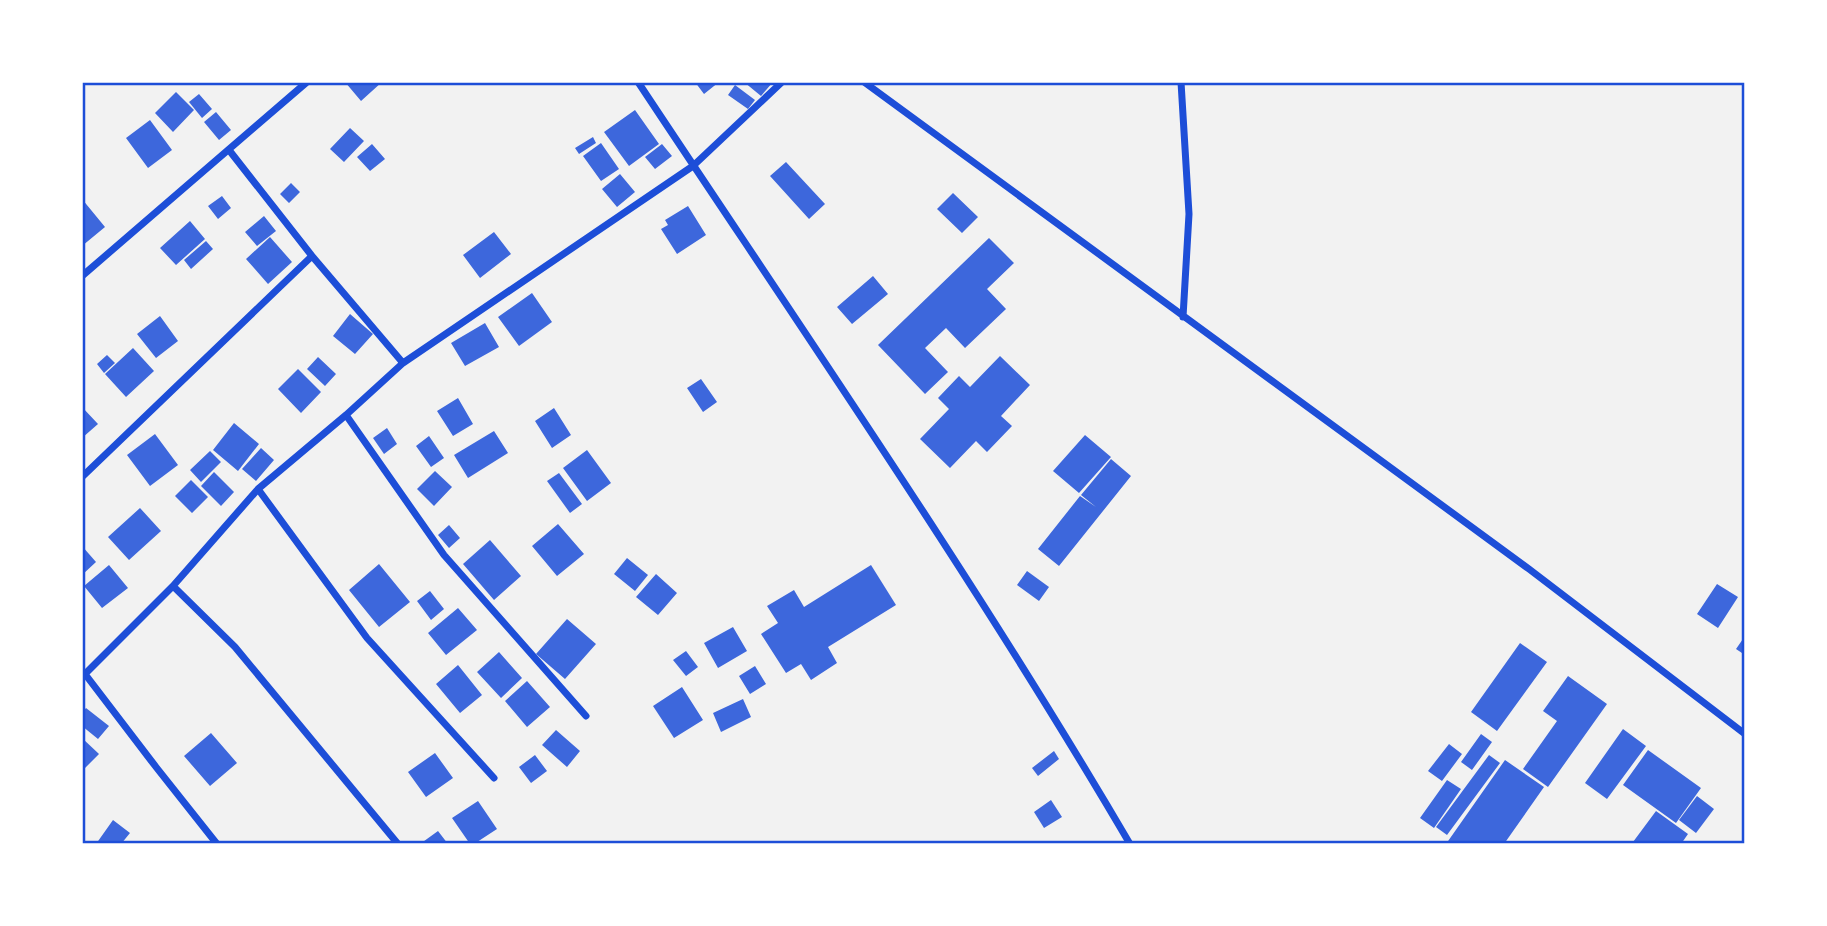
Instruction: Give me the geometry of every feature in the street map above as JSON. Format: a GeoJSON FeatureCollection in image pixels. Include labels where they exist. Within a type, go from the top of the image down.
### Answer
{"type":"FeatureCollection","features":[{"type":"Feature","properties":{"kind":"street"},"geometry":{"type":"LineString","coordinates":[[82,276],[307,82]]}},
{"type":"Feature","properties":{"kind":"street"},"geometry":{"type":"LineString","coordinates":[[638,82],[872,432],[1083,763],[1130,844]]}},
{"type":"Feature","properties":{"kind":"street"},"geometry":{"type":"LineString","coordinates":[[217,844],[84,675],[173,586],[258,489],[404,363],[693,166],[782,82]]}},
{"type":"Feature","properties":{"kind":"street"},"geometry":{"type":"LineString","coordinates":[[864,82],[1529,569],[1745,734]]}},
{"type":"Feature","properties":{"kind":"street"},"geometry":{"type":"LineString","coordinates":[[1181,82],[1189,214],[1183,317]]}},
{"type":"Feature","properties":{"kind":"street"},"geometry":{"type":"LineString","coordinates":[[229,150],[312,256],[404,363]]}},
{"type":"Feature","properties":{"kind":"street"},"geometry":{"type":"LineString","coordinates":[[82,477],[312,256]]}},
{"type":"Feature","properties":{"kind":"street"},"geometry":{"type":"LineString","coordinates":[[346,415],[444,555],[586,716]]}},
{"type":"Feature","properties":{"kind":"street"},"geometry":{"type":"LineString","coordinates":[[258,489],[367,638],[494,778]]}},
{"type":"Feature","properties":{"kind":"street"},"geometry":{"type":"LineString","coordinates":[[173,586],[235,647],[398,844]]}},
{"type":"Feature","properties":{"kind":"building"},"geometry":{"type":"Polygon","coordinates":[[[345,82],[382,82],[361,101],[345,82]]]}},
{"type":"Feature","properties":{"kind":"building"},"geometry":{"type":"Polygon","coordinates":[[[695,82],[719,82],[704,94],[695,82]]]}},
{"type":"Feature","properties":{"kind":"building"},"geometry":{"type":"Polygon","coordinates":[[[744,82],[773,82],[761,96],[744,82]]]}},
{"type":"Feature","properties":{"kind":"building"},"geometry":{"type":"Polygon","coordinates":[[[735,85],[755,100],[748,109],[728,95],[735,85]]]}},
{"type":"Feature","properties":{"kind":"building"},"geometry":{"type":"Polygon","coordinates":[[[176,92],[194,110],[173,132],[155,113],[176,92]]]}},
{"type":"Feature","properties":{"kind":"building"},"geometry":{"type":"Polygon","coordinates":[[[199,94],[212,109],[202,118],[189,102],[199,94]]]}},
{"type":"Feature","properties":{"kind":"building"},"geometry":{"type":"Polygon","coordinates":[[[635,110],[659,144],[629,166],[604,132],[635,110]]]}},
{"type":"Feature","properties":{"kind":"building"},"geometry":{"type":"Polygon","coordinates":[[[216,112],[231,130],[219,140],[204,122],[216,112]]]}},
{"type":"Feature","properties":{"kind":"building"},"geometry":{"type":"Polygon","coordinates":[[[150,120],[172,150],[148,168],[126,138],[150,120]]]}},
{"type":"Feature","properties":{"kind":"building"},"geometry":{"type":"Polygon","coordinates":[[[350,128],[364,141],[344,162],[330,149],[350,128]]]}},
{"type":"Feature","properties":{"kind":"building"},"geometry":{"type":"Polygon","coordinates":[[[593,137],[596,143],[579,154],[575,148],[593,137]]]}},
{"type":"Feature","properties":{"kind":"building"},"geometry":{"type":"Polygon","coordinates":[[[601,143],[619,169],[601,181],[583,156],[601,143]]]}},
{"type":"Feature","properties":{"kind":"building"},"geometry":{"type":"Polygon","coordinates":[[[372,144],[385,159],[370,171],[357,157],[372,144]]]}},
{"type":"Feature","properties":{"kind":"building"},"geometry":{"type":"Polygon","coordinates":[[[662,144],[672,156],[655,169],[645,157],[662,144]]]}},
{"type":"Feature","properties":{"kind":"building"},"geometry":{"type":"Polygon","coordinates":[[[786,162],[825,204],[809,219],[770,176],[786,162]]]}},
{"type":"Feature","properties":{"kind":"building"},"geometry":{"type":"Polygon","coordinates":[[[620,174],[635,192],[617,207],[602,189],[620,174]]]}},
{"type":"Feature","properties":{"kind":"building"},"geometry":{"type":"Polygon","coordinates":[[[291,183],[300,192],[289,203],[280,194],[291,183]]]}},
{"type":"Feature","properties":{"kind":"building"},"geometry":{"type":"Polygon","coordinates":[[[953,193],[978,217],[962,233],[937,209],[953,193]]]}},
{"type":"Feature","properties":{"kind":"building"},"geometry":{"type":"Polygon","coordinates":[[[222,196],[231,208],[218,219],[208,206],[222,196]]]}},
{"type":"Feature","properties":{"kind":"building"},"geometry":{"type":"Polygon","coordinates":[[[82,199],[105,227],[82,246],[82,199]]]}},
{"type":"Feature","properties":{"kind":"building"},"geometry":{"type":"Polygon","coordinates":[[[688,206],[706,235],[677,254],[661,229],[668,225],[665,220],[688,206]]]}},
{"type":"Feature","properties":{"kind":"building"},"geometry":{"type":"Polygon","coordinates":[[[264,216],[276,231],[257,246],[245,232],[264,216]]]}},
{"type":"Feature","properties":{"kind":"building"},"geometry":{"type":"Polygon","coordinates":[[[190,221],[205,239],[176,265],[160,248],[190,221]]]}},
{"type":"Feature","properties":{"kind":"building"},"geometry":{"type":"Polygon","coordinates":[[[494,232],[511,254],[480,278],[463,255],[494,232]]]}},
{"type":"Feature","properties":{"kind":"building"},"geometry":{"type":"Polygon","coordinates":[[[270,237],[292,262],[268,284],[246,259],[270,237]]]}},
{"type":"Feature","properties":{"kind":"building"},"geometry":{"type":"Polygon","coordinates":[[[989,238],[1014,263],[987,289],[1006,309],[965,348],[946,328],[925,348],[948,372],[925,394],[878,345],[989,238]]]}},
{"type":"Feature","properties":{"kind":"building"},"geometry":{"type":"Polygon","coordinates":[[[206,241],[213,249],[191,269],[184,260],[206,241]]]}},
{"type":"Feature","properties":{"kind":"building"},"geometry":{"type":"Polygon","coordinates":[[[873,276],[888,294],[852,324],[837,307],[873,276]]]}},
{"type":"Feature","properties":{"kind":"building"},"geometry":{"type":"Polygon","coordinates":[[[532,293],[552,322],[519,346],[498,317],[532,293]]]}},
{"type":"Feature","properties":{"kind":"building"},"geometry":{"type":"Polygon","coordinates":[[[350,314],[373,334],[355,354],[333,336],[350,314]]]}},
{"type":"Feature","properties":{"kind":"building"},"geometry":{"type":"Polygon","coordinates":[[[160,316],[178,341],[156,358],[137,334],[160,316]]]}},
{"type":"Feature","properties":{"kind":"building"},"geometry":{"type":"Polygon","coordinates":[[[485,323],[499,347],[465,366],[451,343],[485,323]]]}},
{"type":"Feature","properties":{"kind":"building"},"geometry":{"type":"Polygon","coordinates":[[[133,348],[154,371],[126,397],[105,374],[133,348]]]}},
{"type":"Feature","properties":{"kind":"building"},"geometry":{"type":"Polygon","coordinates":[[[107,355],[115,363],[104,373],[97,364],[107,355]]]}},
{"type":"Feature","properties":{"kind":"building"},"geometry":{"type":"Polygon","coordinates":[[[1000,356],[1030,385],[1001,416],[1012,426],[987,452],[976,441],[950,468],[920,439],[949,409],[938,398],[959,376],[970,387],[1000,356]]]}},
{"type":"Feature","properties":{"kind":"building"},"geometry":{"type":"Polygon","coordinates":[[[318,357],[336,374],[325,386],[307,369],[318,357]]]}},
{"type":"Feature","properties":{"kind":"building"},"geometry":{"type":"Polygon","coordinates":[[[298,369],[321,392],[301,413],[278,389],[298,369]]]}},
{"type":"Feature","properties":{"kind":"building"},"geometry":{"type":"Polygon","coordinates":[[[701,379],[717,402],[703,412],[687,388],[701,379]]]}},
{"type":"Feature","properties":{"kind":"building"},"geometry":{"type":"Polygon","coordinates":[[[458,398],[473,424],[453,436],[437,411],[458,398]]]}},
{"type":"Feature","properties":{"kind":"building"},"geometry":{"type":"Polygon","coordinates":[[[82,407],[98,424],[82,438],[82,407]]]}},
{"type":"Feature","properties":{"kind":"building"},"geometry":{"type":"Polygon","coordinates":[[[554,408],[571,435],[552,448],[535,421],[554,408]]]}},
{"type":"Feature","properties":{"kind":"building"},"geometry":{"type":"Polygon","coordinates":[[[234,423],[259,444],[238,471],[213,450],[234,423]]]}},
{"type":"Feature","properties":{"kind":"building"},"geometry":{"type":"Polygon","coordinates":[[[387,428],[397,444],[384,454],[373,438],[387,428]]]}},
{"type":"Feature","properties":{"kind":"building"},"geometry":{"type":"Polygon","coordinates":[[[494,431],[508,453],[468,478],[454,455],[494,431]]]}},
{"type":"Feature","properties":{"kind":"building"},"geometry":{"type":"Polygon","coordinates":[[[155,434],[178,465],[150,486],[127,455],[155,434]]]}},
{"type":"Feature","properties":{"kind":"building"},"geometry":{"type":"Polygon","coordinates":[[[1085,435],[1111,457],[1079,493],[1053,471],[1085,435]]]}},
{"type":"Feature","properties":{"kind":"building"},"geometry":{"type":"Polygon","coordinates":[[[429,436],[444,458],[431,467],[416,446],[429,436]]]}},
{"type":"Feature","properties":{"kind":"building"},"geometry":{"type":"Polygon","coordinates":[[[261,448],[274,460],[256,481],[242,469],[261,448]]]}},
{"type":"Feature","properties":{"kind":"building"},"geometry":{"type":"Polygon","coordinates":[[[587,450],[611,483],[587,501],[563,468],[587,450]]]}},
{"type":"Feature","properties":{"kind":"building"},"geometry":{"type":"Polygon","coordinates":[[[210,451],[221,462],[201,482],[190,470],[210,451]]]}},
{"type":"Feature","properties":{"kind":"building"},"geometry":{"type":"Polygon","coordinates":[[[1111,459],[1131,476],[1059,566],[1038,549],[1080,496],[1096,507],[1081,495],[1111,459]]]}},
{"type":"Feature","properties":{"kind":"building"},"geometry":{"type":"Polygon","coordinates":[[[435,471],[452,487],[434,506],[417,489],[435,471]]]}},
{"type":"Feature","properties":{"kind":"building"},"geometry":{"type":"Polygon","coordinates":[[[214,472],[234,492],[221,506],[201,486],[214,472]]]}},
{"type":"Feature","properties":{"kind":"building"},"geometry":{"type":"Polygon","coordinates":[[[559,473],[582,504],[570,513],[547,481],[559,473]]]}},
{"type":"Feature","properties":{"kind":"building"},"geometry":{"type":"Polygon","coordinates":[[[191,480],[208,497],[192,513],[175,496],[191,480]]]}},
{"type":"Feature","properties":{"kind":"building"},"geometry":{"type":"Polygon","coordinates":[[[140,508],[161,531],[129,560],[108,537],[140,508]]]}},
{"type":"Feature","properties":{"kind":"building"},"geometry":{"type":"Polygon","coordinates":[[[558,524],[584,554],[557,576],[532,546],[558,524]]]}},
{"type":"Feature","properties":{"kind":"building"},"geometry":{"type":"Polygon","coordinates":[[[449,525],[460,538],[449,548],[438,535],[449,525]]]}},
{"type":"Feature","properties":{"kind":"building"},"geometry":{"type":"Polygon","coordinates":[[[490,540],[521,576],[494,600],[463,564],[490,540]]]}},
{"type":"Feature","properties":{"kind":"building"},"geometry":{"type":"Polygon","coordinates":[[[82,546],[96,562],[82,575],[82,546]]]}},
{"type":"Feature","properties":{"kind":"building"},"geometry":{"type":"Polygon","coordinates":[[[627,558],[648,575],[635,591],[614,574],[627,558]]]}},
{"type":"Feature","properties":{"kind":"building"},"geometry":{"type":"Polygon","coordinates":[[[379,564],[410,602],[379,627],[349,590],[379,564]]]}},
{"type":"Feature","properties":{"kind":"building"},"geometry":{"type":"Polygon","coordinates":[[[109,565],[128,588],[102,608],[84,586],[109,565]]]}},
{"type":"Feature","properties":{"kind":"building"},"geometry":{"type":"Polygon","coordinates":[[[871,565],[896,605],[828,647],[837,663],[811,680],[801,664],[786,673],[761,634],[778,623],[767,606],[794,590],[804,607],[871,565]]]}},
{"type":"Feature","properties":{"kind":"building"},"geometry":{"type":"Polygon","coordinates":[[[1027,571],[1049,587],[1039,601],[1017,585],[1027,571]]]}},
{"type":"Feature","properties":{"kind":"building"},"geometry":{"type":"Polygon","coordinates":[[[656,574],[677,593],[658,615],[636,597],[656,574]]]}},
{"type":"Feature","properties":{"kind":"building"},"geometry":{"type":"Polygon","coordinates":[[[1717,584],[1738,597],[1718,628],[1697,614],[1717,584]]]}},
{"type":"Feature","properties":{"kind":"building"},"geometry":{"type":"Polygon","coordinates":[[[430,591],[444,609],[431,620],[417,601],[430,591]]]}},
{"type":"Feature","properties":{"kind":"building"},"geometry":{"type":"Polygon","coordinates":[[[458,608],[477,630],[446,655],[428,633],[458,608]]]}},
{"type":"Feature","properties":{"kind":"building"},"geometry":{"type":"Polygon","coordinates":[[[567,619],[596,644],[565,679],[536,654],[567,619]]]}},
{"type":"Feature","properties":{"kind":"building"},"geometry":{"type":"Polygon","coordinates":[[[733,627],[747,651],[718,668],[704,643],[733,627]]]}},
{"type":"Feature","properties":{"kind":"building"},"geometry":{"type":"Polygon","coordinates":[[[1745,636],[1745,655],[1736,649],[1745,636]]]}},
{"type":"Feature","properties":{"kind":"building"},"geometry":{"type":"Polygon","coordinates":[[[1520,643],[1547,662],[1497,731],[1471,712],[1520,643]]]}},
{"type":"Feature","properties":{"kind":"building"},"geometry":{"type":"Polygon","coordinates":[[[686,651],[698,667],[686,676],[673,660],[686,651]]]}},
{"type":"Feature","properties":{"kind":"building"},"geometry":{"type":"Polygon","coordinates":[[[499,652],[522,678],[501,698],[477,672],[499,652]]]}},
{"type":"Feature","properties":{"kind":"building"},"geometry":{"type":"Polygon","coordinates":[[[458,665],[482,695],[460,713],[436,684],[458,665]]]}},
{"type":"Feature","properties":{"kind":"building"},"geometry":{"type":"Polygon","coordinates":[[[755,666],[766,684],[750,694],[739,676],[755,666]]]}},
{"type":"Feature","properties":{"kind":"building"},"geometry":{"type":"Polygon","coordinates":[[[1568,676],[1607,704],[1548,787],[1523,769],[1557,721],[1543,711],[1568,676]]]}},
{"type":"Feature","properties":{"kind":"building"},"geometry":{"type":"Polygon","coordinates":[[[527,681],[550,707],[527,727],[505,701],[527,681]]]}},
{"type":"Feature","properties":{"kind":"building"},"geometry":{"type":"Polygon","coordinates":[[[682,687],[703,720],[674,738],[653,706],[682,687]]]}},
{"type":"Feature","properties":{"kind":"building"},"geometry":{"type":"Polygon","coordinates":[[[743,699],[751,717],[721,732],[713,713],[743,699]]]}},
{"type":"Feature","properties":{"kind":"building"},"geometry":{"type":"Polygon","coordinates":[[[86,708],[109,726],[98,739],[82,726],[82,713],[86,708]]]}},
{"type":"Feature","properties":{"kind":"building"},"geometry":{"type":"Polygon","coordinates":[[[1623,729],[1646,746],[1607,799],[1585,783],[1623,729]]]}},
{"type":"Feature","properties":{"kind":"building"},"geometry":{"type":"Polygon","coordinates":[[[556,730],[580,751],[567,767],[542,745],[556,730]]]}},
{"type":"Feature","properties":{"kind":"building"},"geometry":{"type":"Polygon","coordinates":[[[211,733],[237,763],[210,786],[184,756],[211,733]]]}},
{"type":"Feature","properties":{"kind":"building"},"geometry":{"type":"Polygon","coordinates":[[[1481,734],[1492,742],[1472,770],[1461,762],[1481,734]]]}},
{"type":"Feature","properties":{"kind":"building"},"geometry":{"type":"Polygon","coordinates":[[[82,738],[99,754],[82,771],[82,738]]]}},
{"type":"Feature","properties":{"kind":"building"},"geometry":{"type":"Polygon","coordinates":[[[1449,744],[1462,754],[1442,781],[1428,771],[1449,744]]]}},
{"type":"Feature","properties":{"kind":"building"},"geometry":{"type":"Polygon","coordinates":[[[1648,750],[1701,788],[1676,823],[1623,785],[1648,750]]]}},
{"type":"Feature","properties":{"kind":"building"},"geometry":{"type":"Polygon","coordinates":[[[1054,751],[1059,759],[1038,776],[1032,768],[1054,751]]]}},
{"type":"Feature","properties":{"kind":"building"},"geometry":{"type":"Polygon","coordinates":[[[435,753],[453,778],[426,797],[408,772],[435,753]]]}},
{"type":"Feature","properties":{"kind":"building"},"geometry":{"type":"Polygon","coordinates":[[[535,755],[547,771],[531,783],[519,767],[535,755]]]}},
{"type":"Feature","properties":{"kind":"building"},"geometry":{"type":"Polygon","coordinates":[[[1489,755],[1500,763],[1447,835],[1436,827],[1489,755]]]}},
{"type":"Feature","properties":{"kind":"building"},"geometry":{"type":"Polygon","coordinates":[[[1505,760],[1544,787],[1504,844],[1446,844],[1505,760]]]}},
{"type":"Feature","properties":{"kind":"building"},"geometry":{"type":"Polygon","coordinates":[[[1447,780],[1461,789],[1434,828],[1420,818],[1447,780]]]}},
{"type":"Feature","properties":{"kind":"building"},"geometry":{"type":"Polygon","coordinates":[[[1697,796],[1714,809],[1696,833],[1679,820],[1697,796]]]}},
{"type":"Feature","properties":{"kind":"building"},"geometry":{"type":"Polygon","coordinates":[[[1051,800],[1062,817],[1044,828],[1034,812],[1051,800]]]}},
{"type":"Feature","properties":{"kind":"building"},"geometry":{"type":"Polygon","coordinates":[[[478,801],[497,829],[470,844],[452,818],[478,801]]]}},
{"type":"Feature","properties":{"kind":"building"},"geometry":{"type":"Polygon","coordinates":[[[1656,811],[1688,834],[1681,844],[1633,842],[1656,811]]]}},
{"type":"Feature","properties":{"kind":"building"},"geometry":{"type":"Polygon","coordinates":[[[113,820],[130,833],[121,844],[96,844],[113,820]]]}},
{"type":"Feature","properties":{"kind":"building"},"geometry":{"type":"Polygon","coordinates":[[[438,831],[448,844],[420,844],[438,831]]]}}]}
